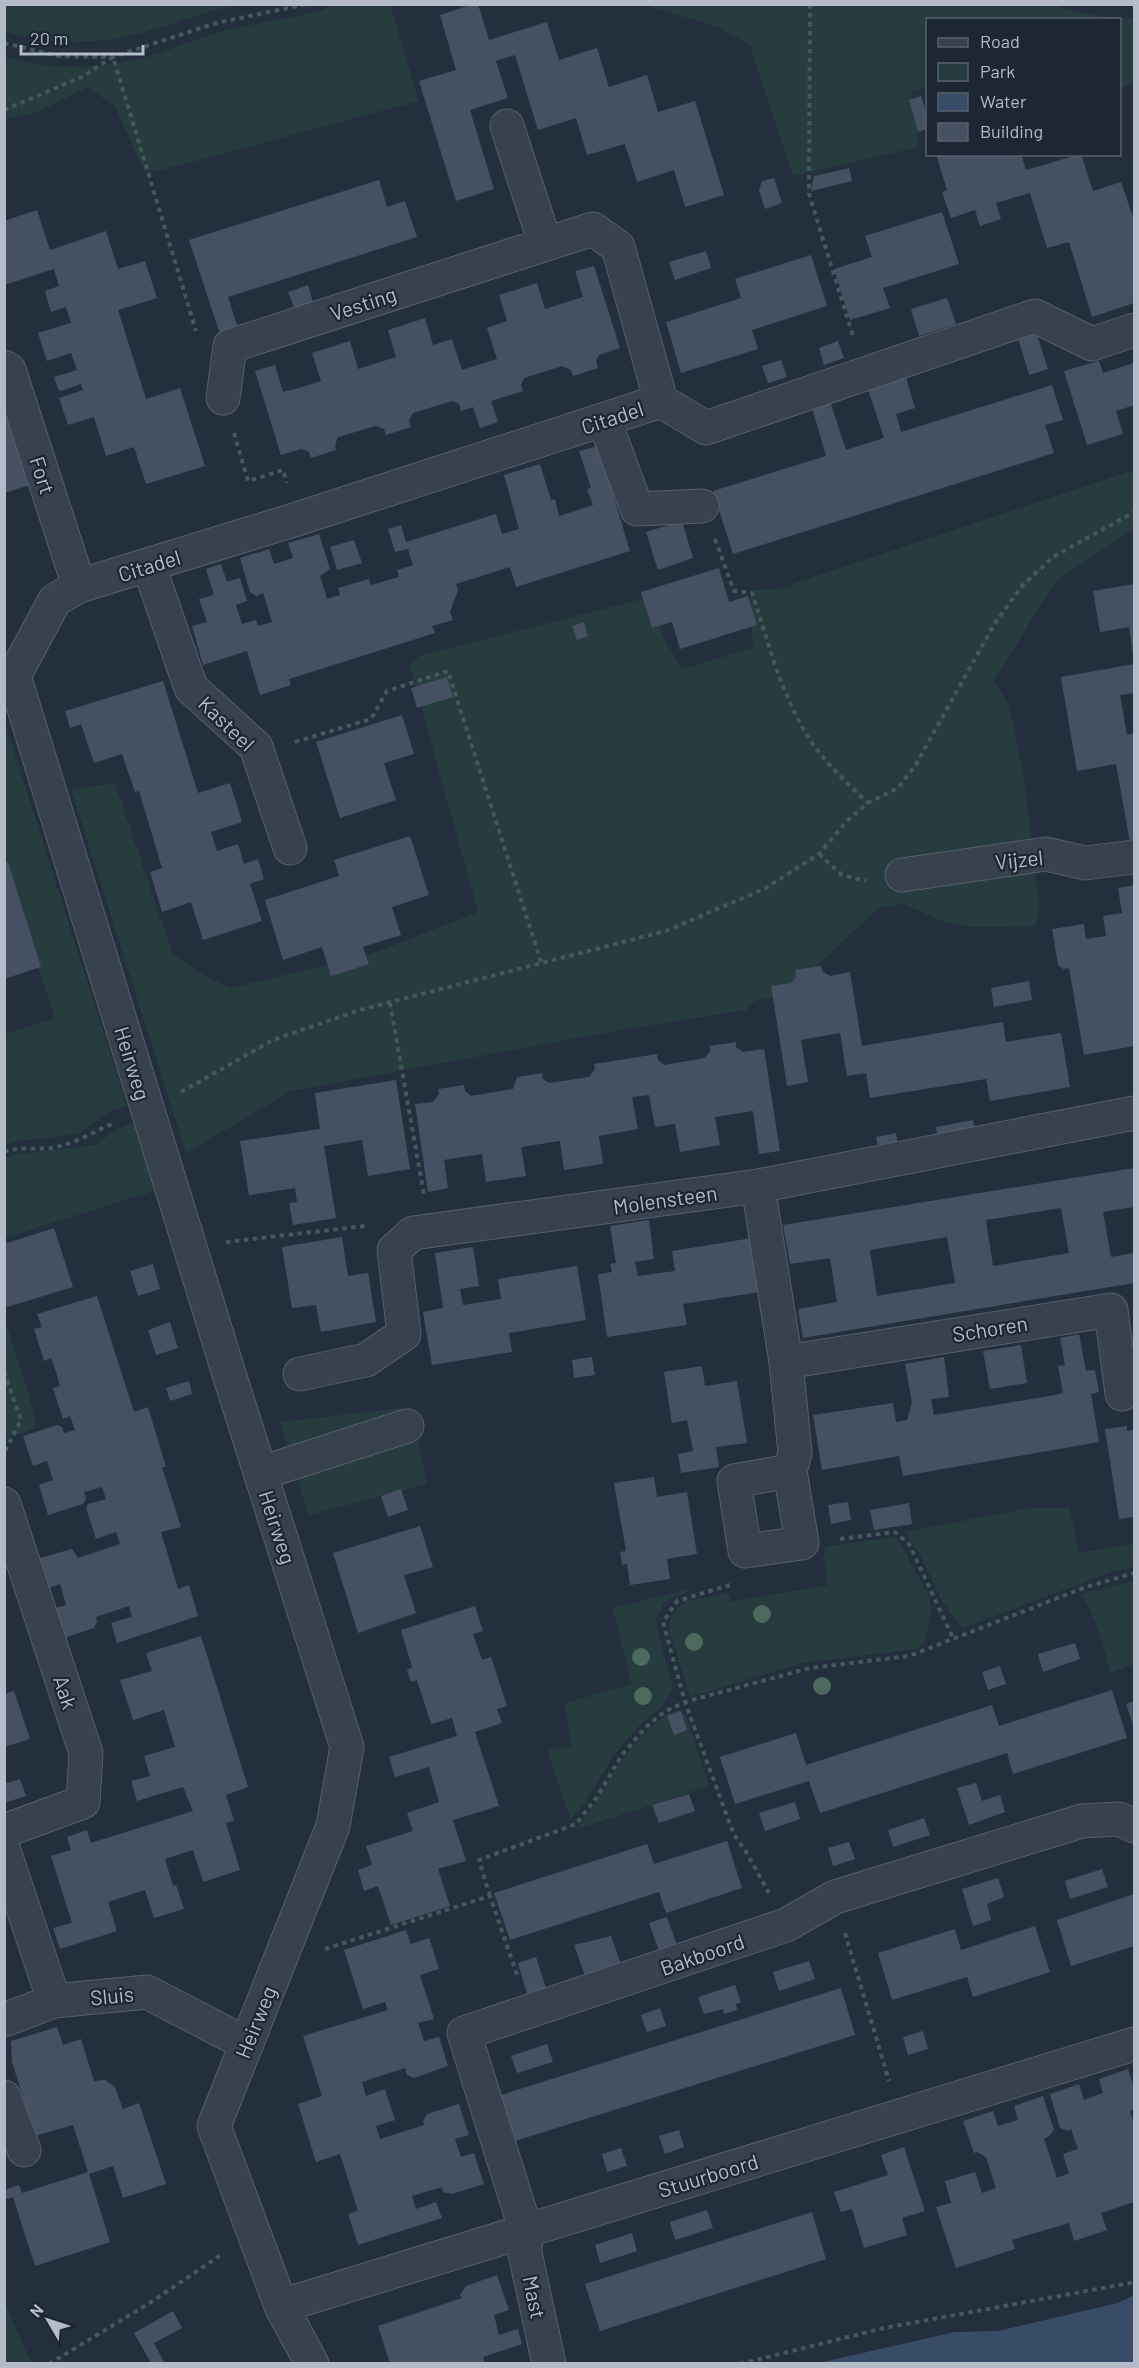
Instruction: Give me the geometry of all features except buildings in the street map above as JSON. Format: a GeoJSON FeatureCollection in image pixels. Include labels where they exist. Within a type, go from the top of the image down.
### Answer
{"type":"FeatureCollection","features":[{"type":"Feature","properties":{"kind":"street"},"geometry":{"type":"LineString","coordinates":[[507,126],[545,243]]}},
{"type":"Feature","properties":{"kind":"street","name":"Vesting"},"geometry":{"type":"LineString","coordinates":[[230,346],[592,229],[618,247],[661,401]]}},
{"type":"Feature","properties":{"kind":"street","name":"Citadel"},"geometry":{"type":"LineString","coordinates":[[9,677],[55,600],[79,586],[297,519],[661,401],[706,428],[1035,316],[1092,344],[1134,330]]}},
{"type":"Feature","properties":{"kind":"street"},"geometry":{"type":"LineString","coordinates":[[223,398],[230,346]]}},
{"type":"Feature","properties":{"kind":"street","name":"Fort"},"geometry":{"type":"LineString","coordinates":[[4,367],[9,370],[79,586]]}},
{"type":"Feature","properties":{"kind":"street"},"geometry":{"type":"LineString","coordinates":[[604,420],[638,509],[702,506]]}},
{"type":"Feature","properties":{"kind":"street","name":"Kasteel"},"geometry":{"type":"LineString","coordinates":[[149,566],[191,688],[256,747],[290,848]]}},
{"type":"Feature","properties":{"kind":"street","name":"Heirweg"},"geometry":{"type":"LineString","coordinates":[[9,677],[347,1747],[333,1826],[214,2126],[281,2306],[312,2364]]}},
{"type":"Feature","properties":{"kind":"street","name":"Vijzel"},"geometry":{"type":"LineString","coordinates":[[902,874],[1046,854],[1085,863],[1134,856]]}},
{"type":"Feature","properties":{"kind":"street","name":"Molensteen"},"geometry":{"type":"LineString","coordinates":[[422,1232],[758,1186],[1134,1113]]}},
{"type":"Feature","properties":{"kind":"street"},"geometry":{"type":"LineString","coordinates":[[758,1186],[786,1362],[795,1453],[790,1471],[802,1543],[745,1551],[734,1481],[790,1471]]}},
{"type":"Feature","properties":{"kind":"street"},"geometry":{"type":"LineString","coordinates":[[300,1374],[366,1360],[404,1334],[394,1250],[422,1232]]}},
{"type":"Feature","properties":{"kind":"street","name":"Schoren"},"geometry":{"type":"LineString","coordinates":[[786,1362],[1111,1310],[1122,1394]]}},
{"type":"Feature","properties":{"kind":"street"},"geometry":{"type":"LineString","coordinates":[[261,1473],[407,1426]]}},
{"type":"Feature","properties":{"kind":"street","name":"Aak"},"geometry":{"type":"LineString","coordinates":[[4,1504],[86,1754],[83,1802],[4,1831]]}},
{"type":"Feature","properties":{"kind":"street","name":"Bakboord"},"geometry":{"type":"LineString","coordinates":[[526,2230],[464,2033],[786,1925],[835,1897],[1082,1821],[1119,1819],[1134,1826]]}},
{"type":"Feature","properties":{"kind":"street"},"geometry":{"type":"LineString","coordinates":[[4,1851],[54,2001]]}},
{"type":"Feature","properties":{"kind":"street","name":"Sluis"},"geometry":{"type":"LineString","coordinates":[[4,2020],[54,2001],[147,1992],[247,2044]]}},
{"type":"Feature","properties":{"kind":"street","name":"Stuurboord"},"geometry":{"type":"LineString","coordinates":[[281,2306],[1134,2044]]}},
{"type":"Feature","properties":{"kind":"street"},"geometry":{"type":"LineString","coordinates":[[4,2097],[24,2150]]}},
{"type":"Feature","properties":{"kind":"street","name":"Mast"},"geometry":{"type":"LineString","coordinates":[[526,2230],[525,2253],[549,2364]]}},
{"type":"Feature","properties":{"kind":"path"},"geometry":{"type":"LineString","coordinates":[[4,110],[82,77],[113,57],[216,23],[307,4]]}},
{"type":"Feature","properties":{"kind":"path"},"geometry":{"type":"LineString","coordinates":[[810,4],[809,194],[864,374]]}},
{"type":"Feature","properties":{"kind":"path"},"geometry":{"type":"LineString","coordinates":[[4,43],[58,56],[113,57]]}},
{"type":"Feature","properties":{"kind":"path"},"geometry":{"type":"LineString","coordinates":[[113,57],[199,341],[230,346]]}},
{"type":"Feature","properties":{"kind":"path"},"geometry":{"type":"LineString","coordinates":[[223,398],[248,481],[283,470],[297,519]]}},
{"type":"Feature","properties":{"kind":"path"},"geometry":{"type":"LineString","coordinates":[[702,506],[734,591],[752,593],[786,696],[807,735],[832,767],[868,803]]}},
{"type":"Feature","properties":{"kind":"path"},"geometry":{"type":"LineString","coordinates":[[4,1152],[13,1149],[52,1148],[81,1138],[119,1120],[148,1112],[213,1072],[273,1040],[360,1010],[666,931],[766,888],[819,854],[848,820],[868,803],[898,788],[915,766],[995,623],[1022,586],[1053,557],[1134,512]]}},
{"type":"Feature","properties":{"kind":"path"},"geometry":{"type":"LineString","coordinates":[[259,753],[371,719],[387,691],[448,671],[541,962]]}},
{"type":"Feature","properties":{"kind":"path"},"geometry":{"type":"LineString","coordinates":[[819,854],[842,875],[868,882],[902,874]]}},
{"type":"Feature","properties":{"kind":"path"},"geometry":{"type":"LineString","coordinates":[[190,1246],[378,1224],[422,1232],[390,1003]]}},
{"type":"Feature","properties":{"kind":"path"},"geometry":{"type":"LineString","coordinates":[[4,1372],[21,1420],[4,1453]]}},
{"type":"Feature","properties":{"kind":"path"},"geometry":{"type":"LineString","coordinates":[[802,1543],[895,1532],[909,1544],[954,1640]]}},
{"type":"Feature","properties":{"kind":"path"},"geometry":{"type":"LineString","coordinates":[[745,1551],[729,1587],[677,1601],[663,1622],[685,1702],[734,1835],[745,1850],[786,1925]]}},
{"type":"Feature","properties":{"kind":"path"},"geometry":{"type":"LineString","coordinates":[[530,2012],[479,1860],[576,1824],[597,1797],[622,1755],[645,1726],[664,1712],[685,1702],[810,1668],[909,1656],[1086,1587],[1134,1572]]}},
{"type":"Feature","properties":{"kind":"path"},"geometry":{"type":"LineString","coordinates":[[282,1953],[317,1952],[490,1896]]}},
{"type":"Feature","properties":{"kind":"path"},"geometry":{"type":"LineString","coordinates":[[835,1897],[899,2116]]}},
{"type":"Feature","properties":{"kind":"path"},"geometry":{"type":"LineString","coordinates":[[49,2364],[148,2304],[254,2234]]}},
{"type":"Feature","properties":{"kind":"path"},"geometry":{"type":"LineString","coordinates":[[740,2364],[884,2328],[1130,2283],[1134,2280]]}},
{"type":"Feature","properties":{"kind":"green space"},"geometry":{"type":"Polygon","coordinates":[[[5,4],[237,5],[120,38],[62,42],[5,31],[5,4]]]}},
{"type":"Feature","properties":{"kind":"green space"},"geometry":{"type":"Polygon","coordinates":[[[335,5],[390,5],[419,101],[165,169],[144,172],[115,106],[87,87],[38,112],[5,119],[5,56],[48,66],[63,67],[122,63],[231,30],[321,11],[335,5]]]}},
{"type":"Feature","properties":{"kind":"green space"},"geometry":{"type":"Polygon","coordinates":[[[645,5],[1054,5],[1114,18],[926,18],[926,88],[912,91],[919,147],[793,176],[750,45],[718,27],[645,5]]]}},
{"type":"Feature","properties":{"kind":"green space"},"geometry":{"type":"Polygon","coordinates":[[[1121,18],[1134,18],[1134,84],[1121,87],[1121,18]]]}},
{"type":"Feature","properties":{"kind":"green space"},"geometry":{"type":"Polygon","coordinates":[[[1134,470],[1134,528],[1055,582],[994,681],[1009,706],[1023,773],[1039,904],[1036,926],[976,927],[946,923],[904,904],[879,908],[785,995],[754,1001],[746,1010],[626,1029],[291,1091],[186,1153],[71,789],[115,783],[172,953],[201,974],[231,988],[369,955],[478,912],[410,666],[419,656],[647,598],[667,644],[682,669],[753,648],[750,590],[790,588],[793,584],[1134,470]]]}},
{"type":"Feature","properties":{"kind":"green space"},"geometry":{"type":"Polygon","coordinates":[[[5,723],[127,1106],[110,1111],[78,1134],[18,1141],[5,1145],[4,1034],[55,1018],[5,871],[5,723]]]}},
{"type":"Feature","properties":{"kind":"green space"},"geometry":{"type":"Polygon","coordinates":[[[133,1123],[160,1189],[5,1238],[5,1158],[17,1154],[95,1145],[117,1129],[133,1123]]]}},
{"type":"Feature","properties":{"kind":"green space"},"geometry":{"type":"Polygon","coordinates":[[[4,1316],[34,1413],[36,1428],[7,1439],[4,1431],[4,1316]]]}},
{"type":"Feature","properties":{"kind":"green space"},"geometry":{"type":"Polygon","coordinates":[[[411,1407],[427,1484],[309,1515],[280,1422],[411,1407]]]}},
{"type":"Feature","properties":{"kind":"green space"},"geometry":{"type":"Polygon","coordinates":[[[1029,1508],[1070,1508],[1078,1553],[1134,1543],[1134,1567],[1111,1572],[963,1628],[943,1603],[921,1557],[905,1532],[1029,1508]]]}},
{"type":"Feature","properties":{"kind":"green space"},"geometry":{"type":"Polygon","coordinates":[[[890,1537],[898,1539],[929,1596],[931,1611],[925,1641],[917,1649],[802,1663],[690,1697],[670,1633],[669,1622],[686,1601],[728,1593],[731,1602],[828,1585],[825,1547],[890,1537]]]}},
{"type":"Feature","properties":{"kind":"green space"},"geometry":{"type":"Polygon","coordinates":[[[1134,1581],[1134,1664],[1111,1673],[1097,1626],[1082,1594],[1134,1581]]]}},
{"type":"Feature","properties":{"kind":"green space"},"geometry":{"type":"Polygon","coordinates":[[[696,1587],[664,1603],[655,1621],[673,1688],[661,1708],[640,1725],[614,1755],[585,1803],[571,1819],[547,1750],[572,1746],[565,1703],[632,1684],[613,1608],[696,1587]]]}},
{"type":"Feature","properties":{"kind":"green space"},"geometry":{"type":"Polygon","coordinates":[[[678,1709],[686,1715],[709,1786],[572,1831],[579,1827],[622,1761],[648,1730],[662,1718],[678,1709]]]}},
{"type":"Feature","properties":{"kind":"green space"},"geometry":{"type":"Polygon","coordinates":[[[5,2303],[31,2363],[5,2363],[5,2303]]]}},
{"type":"Feature","properties":{"kind":"water"},"geometry":{"type":"Polygon","coordinates":[[[1134,2295],[1134,2363],[819,2363],[955,2332],[998,2331],[1118,2303],[1134,2295]]]}}]}
